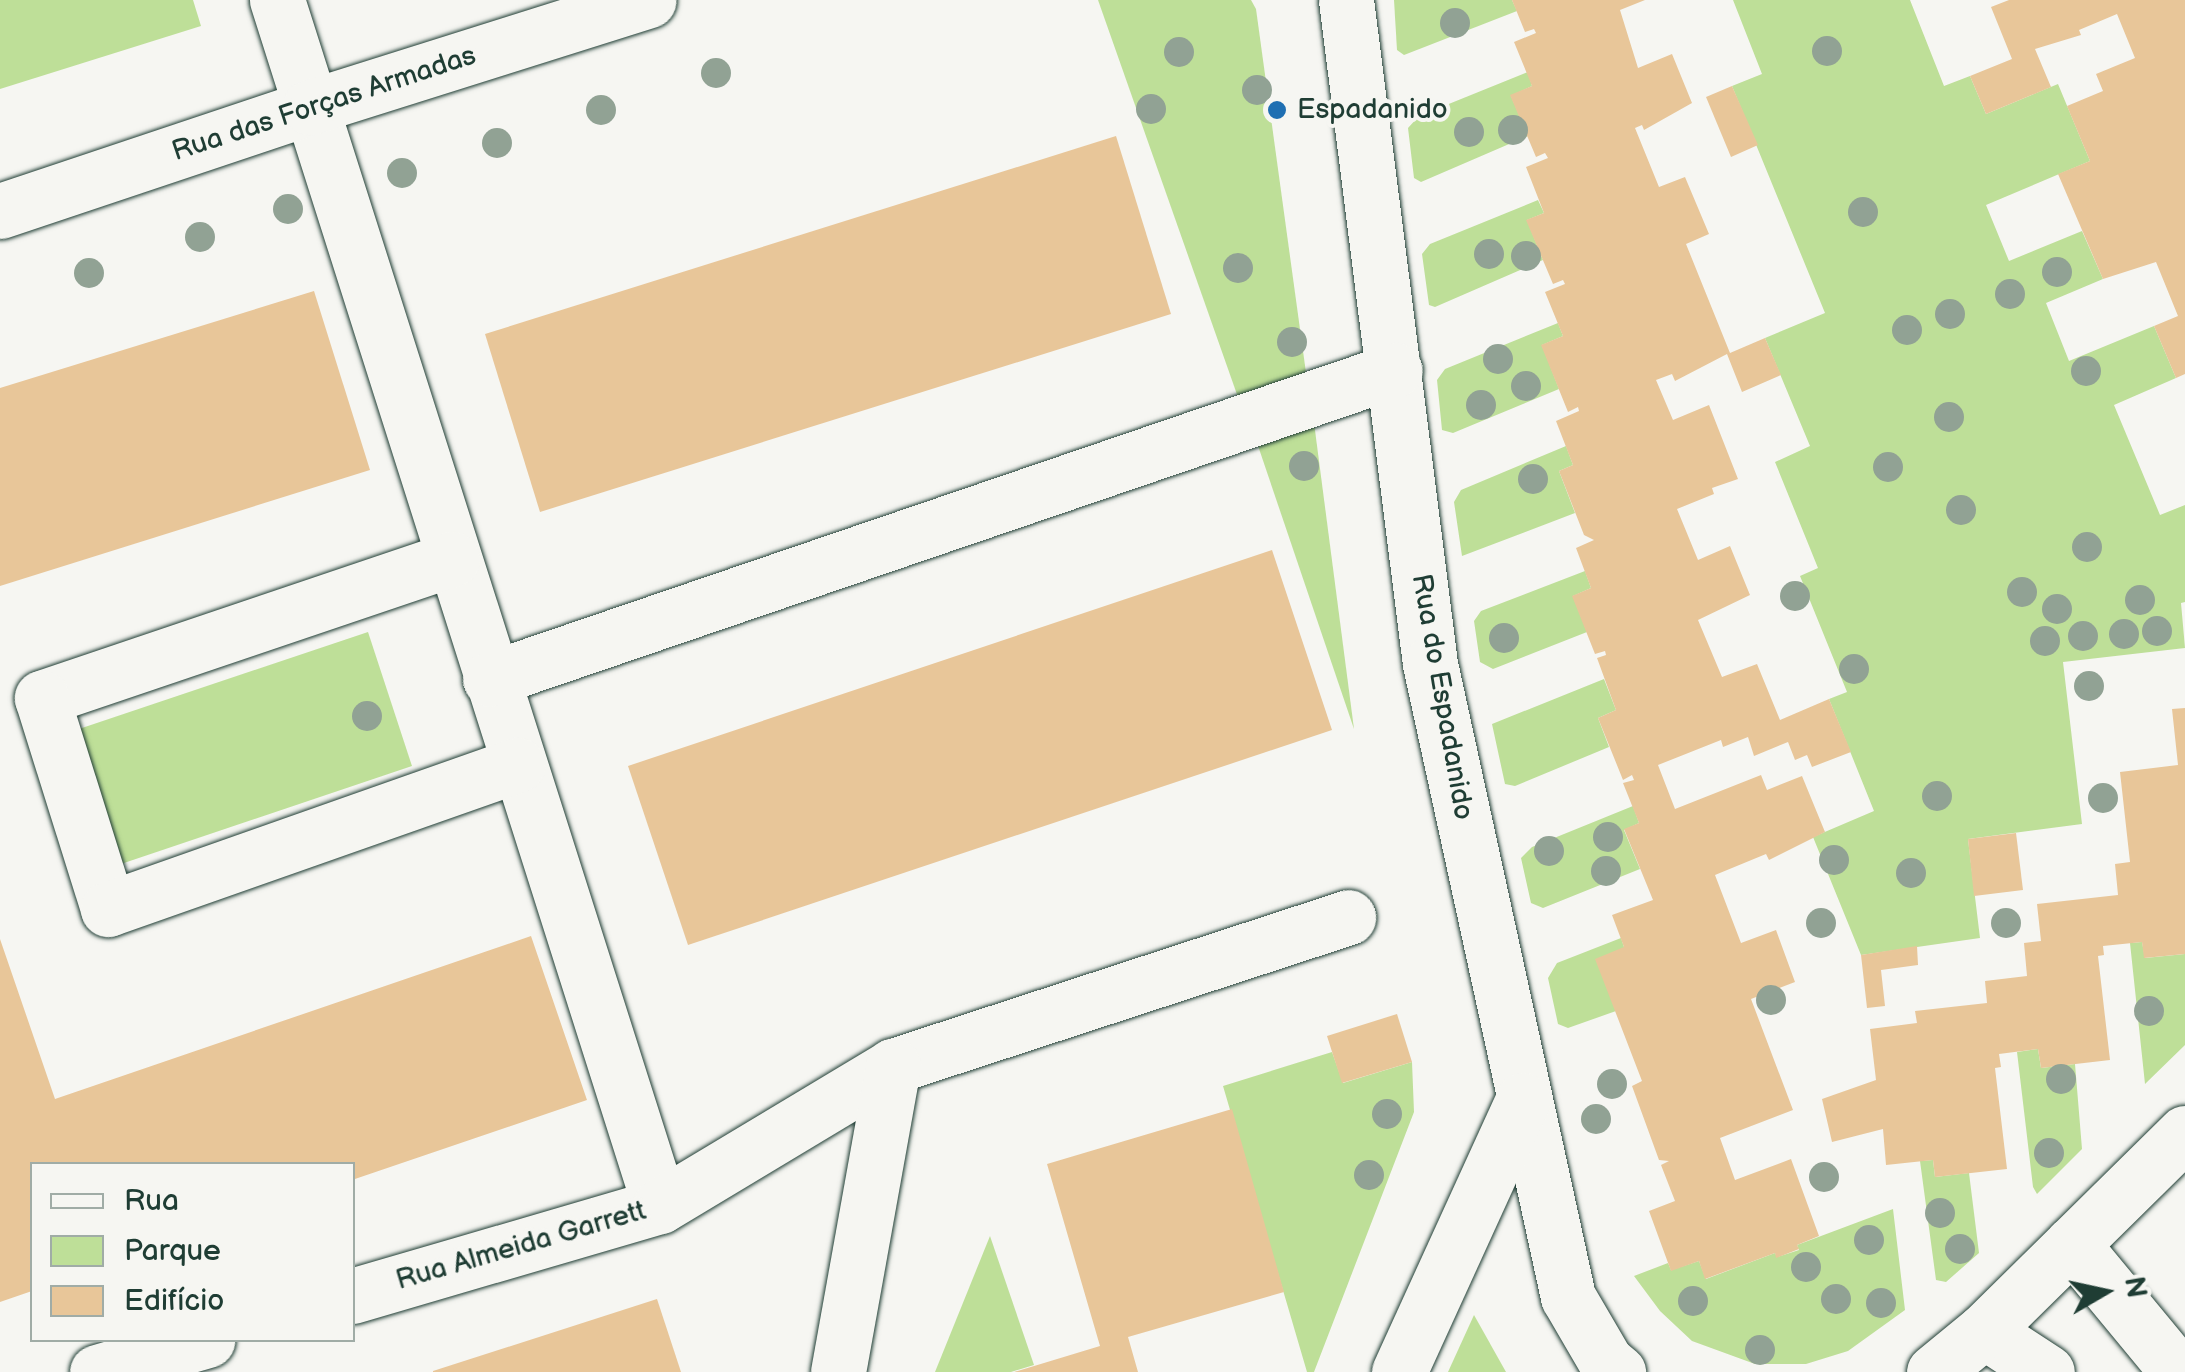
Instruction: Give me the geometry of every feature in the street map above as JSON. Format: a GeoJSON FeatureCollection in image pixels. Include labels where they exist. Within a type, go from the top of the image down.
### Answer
{"type":"FeatureCollection","features":[{"type":"Feature","properties":{"kind":"street"},"geometry":{"type":"LineString","coordinates":[[277,0],[660,1206]]}},
{"type":"Feature","properties":{"kind":"street","name":"Rua das Forças Armadas"},"geometry":{"type":"LineString","coordinates":[[0,212],[310,106],[649,0]]}},
{"type":"Feature","properties":{"kind":"street","name":"Rua do Espadanido"},"geometry":{"type":"LineString","coordinates":[[1346,0],[1430,664],[1568,1297],[1606,1362],[1618,1372]]}},
{"type":"Feature","properties":{"kind":"street"},"geometry":{"type":"LineString","coordinates":[[490,679],[1395,370]]}},
{"type":"Feature","properties":{"kind":"street"},"geometry":{"type":"LineString","coordinates":[[452,559],[42,698],[108,909],[517,764]]}},
{"type":"Feature","properties":{"kind":"street","name":"Rua Almeida Garrett"},"geometry":{"type":"LineString","coordinates":[[355,1295],[660,1206],[893,1066],[1348,917]]}},
{"type":"Feature","properties":{"kind":"street"},"geometry":{"type":"LineString","coordinates":[[838,1372],[893,1066]]}},
{"type":"Feature","properties":{"kind":"street"},"geometry":{"type":"LineString","coordinates":[[1399,1372],[1523,1100]]}},
{"type":"Feature","properties":{"kind":"street"},"geometry":{"type":"LineString","coordinates":[[1934,1372],[1984,1332],[2185,1133]]}},
{"type":"Feature","properties":{"kind":"street"},"geometry":{"type":"LineString","coordinates":[[2072,1244],[2178,1372]]}},
{"type":"Feature","properties":{"kind":"street"},"geometry":{"type":"LineString","coordinates":[[1984,1332],[2048,1372]]}},
{"type":"Feature","properties":{"kind":"street"},"geometry":{"type":"LineString","coordinates":[[97,1372],[200,1342]]}},
{"type":"Feature","properties":{"kind":"green space"},"geometry":{"type":"Polygon","coordinates":[[[0,0],[193,0],[201,26],[0,89],[0,0]]]}},
{"type":"Feature","properties":{"kind":"green space"},"geometry":{"type":"Polygon","coordinates":[[[1098,0],[1251,0],[1256,9],[1307,380],[1240,403],[1098,0]]]}},
{"type":"Feature","properties":{"kind":"green space"},"geometry":{"type":"Polygon","coordinates":[[[1394,0],[1512,0],[1517,11],[1404,55],[1397,50],[1394,0]]]}},
{"type":"Feature","properties":{"kind":"green space"},"geometry":{"type":"Polygon","coordinates":[[[1733,0],[1910,0],[1944,86],[1970,76],[1986,114],[2058,84],[2090,161],[1986,205],[2009,261],[2082,231],[2103,279],[2046,303],[2069,361],[2154,326],[2176,378],[2114,405],[2160,515],[2185,505],[2185,602],[2181,603],[2185,648],[2063,662],[2082,824],[1968,839],[1980,938],[1861,955],[1813,837],[1874,811],[1829,699],[1847,692],[1800,576],[1818,568],[1775,462],[1810,446],[1765,338],[1825,313],[1732,86],[1762,74],[1733,0]]]}},
{"type":"Feature","properties":{"kind":"green space"},"geometry":{"type":"Polygon","coordinates":[[[1528,72],[1532,86],[1511,96],[1528,136],[1421,182],[1414,178],[1408,128],[1419,116],[1528,72]]]}},
{"type":"Feature","properties":{"kind":"green space"},"geometry":{"type":"Polygon","coordinates":[[[1538,200],[1544,213],[1527,220],[1543,260],[1435,307],[1429,305],[1422,254],[1430,244],[1538,200]]]}},
{"type":"Feature","properties":{"kind":"green space"},"geometry":{"type":"Polygon","coordinates":[[[1558,323],[1563,336],[1542,345],[1559,389],[1453,433],[1442,430],[1437,380],[1445,369],[1558,323]]]}},
{"type":"Feature","properties":{"kind":"green space"},"geometry":{"type":"Polygon","coordinates":[[[1313,415],[1354,729],[1254,434],[1313,415]]]}},
{"type":"Feature","properties":{"kind":"green space"},"geometry":{"type":"Polygon","coordinates":[[[1566,446],[1573,465],[1559,471],[1575,513],[1462,556],[1454,502],[1461,490],[1566,446]]]}},
{"type":"Feature","properties":{"kind":"green space"},"geometry":{"type":"Polygon","coordinates":[[[1585,571],[1591,588],[1573,596],[1587,632],[1493,669],[1480,662],[1474,621],[1481,611],[1585,571]]]}},
{"type":"Feature","properties":{"kind":"green space"},"geometry":{"type":"Polygon","coordinates":[[[368,632],[412,766],[121,864],[76,730],[368,632]]]}},
{"type":"Feature","properties":{"kind":"green space"},"geometry":{"type":"Polygon","coordinates":[[[1604,679],[1616,710],[1598,718],[1609,747],[1515,786],[1505,784],[1492,724],[1604,679]]]}},
{"type":"Feature","properties":{"kind":"green space"},"geometry":{"type":"Polygon","coordinates":[[[1633,806],[1639,823],[1624,830],[1640,869],[1543,908],[1531,903],[1521,858],[1532,847],[1633,806]]]}},
{"type":"Feature","properties":{"kind":"green space"},"geometry":{"type":"Polygon","coordinates":[[[1621,938],[1624,947],[1616,1011],[1568,1028],[1558,1024],[1548,978],[1557,963],[1621,938]]]}},
{"type":"Feature","properties":{"kind":"green space"},"geometry":{"type":"Polygon","coordinates":[[[2142,942],[2145,958],[2185,954],[2185,1045],[2145,1084],[2130,943],[2142,942]]]}},
{"type":"Feature","properties":{"kind":"green space"},"geometry":{"type":"Polygon","coordinates":[[[2038,1049],[2041,1068],[2075,1064],[2082,1149],[2037,1194],[2017,1052],[2038,1049]]]}},
{"type":"Feature","properties":{"kind":"green space"},"geometry":{"type":"Polygon","coordinates":[[[1332,1052],[1343,1083],[1412,1062],[1414,1112],[1314,1372],[1307,1372],[1223,1086],[1332,1052]]]}},
{"type":"Feature","properties":{"kind":"green space"},"geometry":{"type":"Polygon","coordinates":[[[1933,1160],[1935,1177],[1969,1173],[1979,1253],[1946,1282],[1936,1280],[1920,1161],[1933,1160]]]}},
{"type":"Feature","properties":{"kind":"green space"},"geometry":{"type":"Polygon","coordinates":[[[1893,1209],[1905,1310],[1848,1351],[1806,1364],[1755,1364],[1692,1341],[1660,1311],[1634,1276],[1668,1263],[1671,1270],[1699,1261],[1706,1279],[1775,1253],[1777,1257],[1799,1250],[1797,1245],[1893,1209]]]}},
{"type":"Feature","properties":{"kind":"green space"},"geometry":{"type":"Polygon","coordinates":[[[990,1236],[1034,1365],[1011,1372],[935,1372],[990,1236]]]}},
{"type":"Feature","properties":{"kind":"green space"},"geometry":{"type":"Polygon","coordinates":[[[1474,1315],[1506,1372],[1448,1372],[1474,1315]]]}},
{"type":"Feature","properties":{"kind":"building"},"geometry":{"type":"Polygon","coordinates":[[[1512,0],[1645,0],[1620,10],[1638,68],[1672,54],[1692,103],[1644,130],[1642,125],[1635,128],[1659,187],[1685,177],[1709,234],[1686,244],[1730,353],[1765,338],[1781,375],[1742,392],[1727,354],[1675,381],[1672,374],[1656,380],[1673,420],[1709,405],[1738,479],[1712,488],[1714,494],[1677,509],[1698,560],[1730,546],[1750,595],[1698,620],[1722,677],[1757,664],[1780,720],[1829,699],[1851,752],[1812,767],[1807,755],[1795,760],[1788,742],[1754,756],[1748,737],[1723,747],[1721,740],[1658,765],[1675,809],[1761,775],[1767,790],[1802,776],[1825,832],[1769,860],[1766,854],[1715,875],[1741,943],[1776,930],[1795,982],[1751,999],[1793,1110],[1720,1138],[1735,1180],[1791,1159],[1819,1236],[1776,1258],[1775,1253],[1705,1279],[1699,1261],[1671,1271],[1649,1211],[1675,1201],[1661,1165],[1669,1161],[1659,1160],[1632,1086],[1642,1081],[1595,959],[1624,947],[1612,915],[1653,900],[1624,829],[1639,823],[1623,783],[1634,780],[1632,775],[1623,780],[1598,718],[1616,710],[1597,658],[1606,655],[1605,651],[1595,654],[1572,596],[1591,588],[1576,548],[1594,540],[1584,535],[1559,471],[1573,465],[1556,421],[1579,411],[1578,407],[1568,412],[1541,345],[1563,336],[1545,292],[1565,284],[1563,280],[1553,284],[1526,220],[1544,213],[1526,167],[1548,158],[1545,153],[1536,157],[1510,95],[1532,86],[1514,42],[1536,33],[1534,29],[1525,32],[1512,0]]]}},
{"type":"Feature","properties":{"kind":"building"},"geometry":{"type":"Polygon","coordinates":[[[2009,0],[2185,0],[2185,374],[2176,378],[2154,326],[2178,316],[2156,262],[2103,279],[2058,174],[2090,161],[2067,106],[2103,91],[2096,74],[2135,58],[2117,14],[2079,30],[2081,35],[2035,49],[2051,87],[1986,114],[1970,76],[2012,59],[1991,7],[2009,0]]]}},
{"type":"Feature","properties":{"kind":"building"},"geometry":{"type":"Polygon","coordinates":[[[1732,86],[1758,145],[1731,157],[1706,97],[1732,86]]]}},
{"type":"Feature","properties":{"kind":"building"},"geometry":{"type":"Polygon","coordinates":[[[1116,136],[1171,314],[540,512],[485,334],[1116,136]]]}},
{"type":"Feature","properties":{"kind":"building"},"geometry":{"type":"Polygon","coordinates":[[[314,291],[370,470],[0,586],[0,388],[314,291]]]}},
{"type":"Feature","properties":{"kind":"building"},"geometry":{"type":"Polygon","coordinates":[[[1272,550],[1332,730],[688,945],[628,766],[1272,550]]]}},
{"type":"Feature","properties":{"kind":"building"},"geometry":{"type":"Polygon","coordinates":[[[2185,708],[2185,954],[2144,958],[2142,942],[2103,946],[2104,955],[2098,956],[2110,1060],[2041,1068],[2038,1049],[1999,1054],[2001,1067],[1995,1068],[2007,1169],[1935,1177],[1933,1160],[1886,1165],[1883,1129],[1832,1142],[1822,1099],[1876,1080],[1870,1029],[1917,1023],[1915,1011],[1987,1003],[1985,981],[2027,976],[2024,943],[2041,941],[2037,904],[2118,895],[2115,864],[2130,862],[2120,772],[2178,765],[2172,709],[2185,708]]]}},
{"type":"Feature","properties":{"kind":"building"},"geometry":{"type":"Polygon","coordinates":[[[2016,833],[2023,890],[1974,896],[1968,839],[2016,833]]]}},
{"type":"Feature","properties":{"kind":"building"},"geometry":{"type":"Polygon","coordinates":[[[531,936],[587,1100],[355,1179],[355,1162],[30,1162],[30,1292],[0,1302],[0,939],[55,1099],[531,936]]]}},
{"type":"Feature","properties":{"kind":"building"},"geometry":{"type":"Polygon","coordinates":[[[1917,946],[1918,965],[1881,970],[1885,1006],[1867,1008],[1861,955],[1917,946]]]}},
{"type":"Feature","properties":{"kind":"building"},"geometry":{"type":"Polygon","coordinates":[[[1397,1014],[1412,1062],[1342,1083],[1327,1036],[1397,1014]]]}},
{"type":"Feature","properties":{"kind":"building"},"geometry":{"type":"Polygon","coordinates":[[[1232,1109],[1284,1292],[1128,1337],[1138,1372],[1014,1372],[1100,1346],[1047,1164],[1232,1109]]]}},
{"type":"Feature","properties":{"kind":"building"},"geometry":{"type":"Polygon","coordinates":[[[657,1299],[681,1372],[433,1372],[433,1371],[657,1299]]]}},
{"type":"Feature","properties":{"kind":"place","name":"Espadanido"},"geometry":{"type":"Point","coordinates":[1277,110]}}]}
